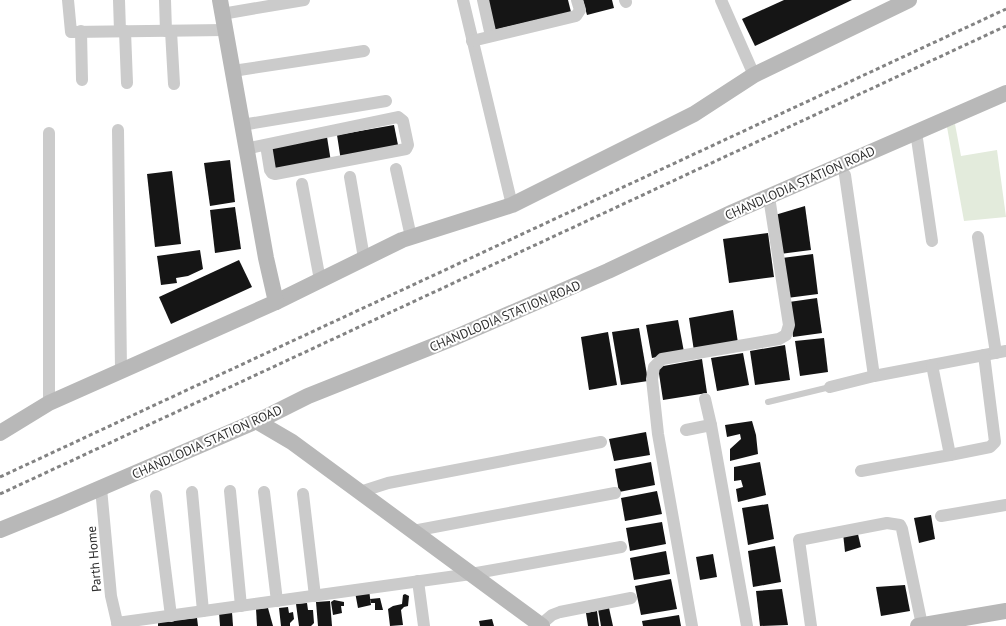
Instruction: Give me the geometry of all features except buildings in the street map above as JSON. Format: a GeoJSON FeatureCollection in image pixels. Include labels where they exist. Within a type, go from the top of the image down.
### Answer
{"type":"FeatureCollection","features":[{"type":"Feature","properties":{"kind":"street"},"geometry":{"type":"LineString","coordinates":[[68,0],[69,28],[71,32],[225,30]]}},
{"type":"Feature","properties":{"kind":"street"},"geometry":{"type":"LineString","coordinates":[[119,0],[127,83]]}},
{"type":"Feature","properties":{"kind":"street"},"geometry":{"type":"LineString","coordinates":[[165,0],[174,84]]}},
{"type":"Feature","properties":{"kind":"street"},"geometry":{"type":"LineString","coordinates":[[276,302],[266,258],[221,7],[304,0]]}},
{"type":"Feature","properties":{"kind":"street"},"geometry":{"type":"LineString","coordinates":[[463,0],[512,205]]}},
{"type":"Feature","properties":{"kind":"street"},"geometry":{"type":"LineString","coordinates":[[483,0],[491,36]]}},
{"type":"Feature","properties":{"kind":"street"},"geometry":{"type":"LineString","coordinates":[[472,41],[576,16],[580,10],[577,0]]}},
{"type":"Feature","properties":{"kind":"street"},"geometry":{"type":"LineString","coordinates":[[721,0],[754,75]]}},
{"type":"Feature","properties":{"kind":"street"},"geometry":{"type":"LineString","coordinates":[[0,433],[49,402],[276,302],[364,258],[411,237],[512,205],[694,114],[754,75],[909,0]]}},
{"type":"Feature","properties":{"kind":"street"},"geometry":{"type":"LineString","coordinates":[[81,31],[82,80]]}},
{"type":"Feature","properties":{"kind":"street"},"geometry":{"type":"LineString","coordinates":[[232,71],[364,50]]}},
{"type":"Feature","properties":{"kind":"street","name":"CHANDLODIA STATION ROAD"},"geometry":{"type":"LineString","coordinates":[[0,530],[256,421],[308,396],[456,337],[601,274],[769,196],[1006,93]]}},
{"type":"Feature","properties":{"kind":"street"},"geometry":{"type":"LineString","coordinates":[[242,125],[386,101]]}},
{"type":"Feature","properties":{"kind":"street"},"geometry":{"type":"LineString","coordinates":[[246,149],[398,117],[403,121],[408,145],[406,149],[275,174],[270,170],[266,145]]}},
{"type":"Feature","properties":{"kind":"street"},"geometry":{"type":"LineString","coordinates":[[118,130],[121,370]]}},
{"type":"Feature","properties":{"kind":"street"},"geometry":{"type":"LineString","coordinates":[[916,132],[932,241]]}},
{"type":"Feature","properties":{"kind":"street"},"geometry":{"type":"LineString","coordinates":[[49,133],[49,402]]}},
{"type":"Feature","properties":{"kind":"street"},"geometry":{"type":"LineString","coordinates":[[396,169],[411,237]]}},
{"type":"Feature","properties":{"kind":"street"},"geometry":{"type":"LineString","coordinates":[[845,175],[874,376]]}},
{"type":"Feature","properties":{"kind":"street"},"geometry":{"type":"LineString","coordinates":[[350,177],[364,258]]}},
{"type":"Feature","properties":{"kind":"street"},"geometry":{"type":"LineString","coordinates":[[302,184],[320,280]]}},
{"type":"Feature","properties":{"kind":"street"},"geometry":{"type":"LineString","coordinates":[[692,626],[658,434],[652,379],[654,367],[662,359],[778,339],[786,335],[789,325],[769,196]]}},
{"type":"Feature","properties":{"kind":"street"},"geometry":{"type":"LineString","coordinates":[[830,387],[874,376],[1001,352],[978,237]]}},
{"type":"Feature","properties":{"kind":"street"},"geometry":{"type":"LineString","coordinates":[[861,471],[990,447],[995,442],[984,355]]}},
{"type":"Feature","properties":{"kind":"street"},"geometry":{"type":"LineString","coordinates":[[932,365],[950,455]]}},
{"type":"Feature","properties":{"kind":"street"},"geometry":{"type":"LineString","coordinates":[[706,399],[747,626]]}},
{"type":"Feature","properties":{"kind":"street"},"geometry":{"type":"LineString","coordinates":[[256,421],[292,442],[540,626],[552,615],[560,612],[631,598]]}},
{"type":"Feature","properties":{"kind":"street"},"geometry":{"type":"LineString","coordinates":[[686,430],[711,425]]}},
{"type":"Feature","properties":{"kind":"street"},"geometry":{"type":"LineString","coordinates":[[360,492],[388,482],[601,442]]}},
{"type":"Feature","properties":{"kind":"street","name":"Parth Home"},"geometry":{"type":"LineString","coordinates":[[101,488],[111,596],[118,624]]}},
{"type":"Feature","properties":{"kind":"street"},"geometry":{"type":"LineString","coordinates":[[230,491],[241,606]]}},
{"type":"Feature","properties":{"kind":"street"},"geometry":{"type":"LineString","coordinates":[[192,492],[203,611]]}},
{"type":"Feature","properties":{"kind":"street"},"geometry":{"type":"LineString","coordinates":[[264,492],[277,601]]}},
{"type":"Feature","properties":{"kind":"street"},"geometry":{"type":"LineString","coordinates":[[414,532],[614,493]]}},
{"type":"Feature","properties":{"kind":"street"},"geometry":{"type":"LineString","coordinates":[[303,494],[315,596]]}},
{"type":"Feature","properties":{"kind":"street"},"geometry":{"type":"LineString","coordinates":[[156,496],[170,616]]}},
{"type":"Feature","properties":{"kind":"street"},"geometry":{"type":"LineString","coordinates":[[941,516],[1006,505]]}},
{"type":"Feature","properties":{"kind":"street"},"geometry":{"type":"LineString","coordinates":[[811,626],[799,540],[887,523],[896,523],[900,525],[902,529],[920,626],[1006,611]]}},
{"type":"Feature","properties":{"kind":"street"},"geometry":{"type":"LineString","coordinates":[[118,624],[471,574],[621,547]]}},
{"type":"Feature","properties":{"kind":"street"},"geometry":{"type":"LineString","coordinates":[[418,581],[424,626]]}},
{"type":"Feature","properties":{"kind":"lane"},"geometry":{"type":"LineString","coordinates":[[768,402],[830,387]]}},
{"type":"Feature","properties":{"kind":"green space"},"geometry":{"type":"Polygon","coordinates":[[[955,124],[961,156],[997,150],[1006,217],[964,221],[947,127],[955,124]]]}},
{"type":"Feature","properties":{"kind":"railway"},"geometry":{"type":"LineString","coordinates":[[0,477],[1006,9]]}},
{"type":"Feature","properties":{"kind":"railway"},"geometry":{"type":"LineString","coordinates":[[0,494],[1006,26]]}}]}
